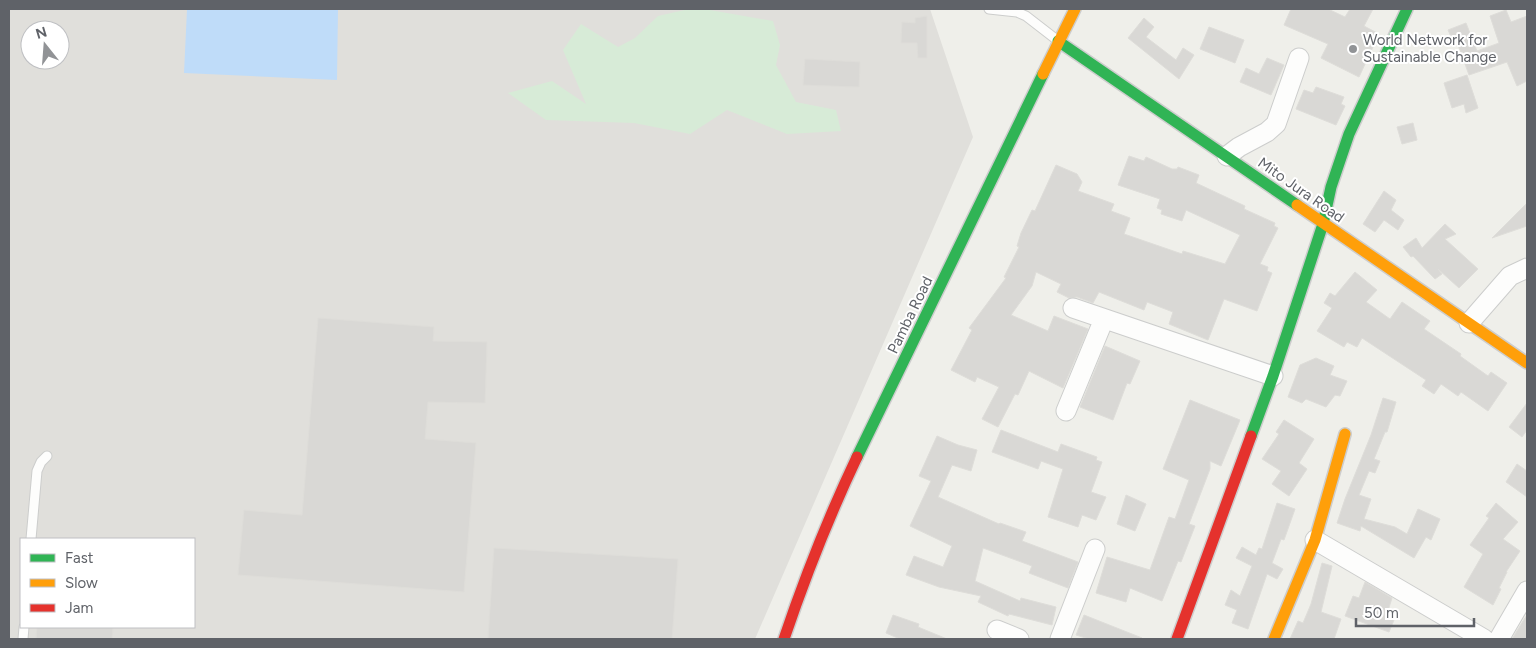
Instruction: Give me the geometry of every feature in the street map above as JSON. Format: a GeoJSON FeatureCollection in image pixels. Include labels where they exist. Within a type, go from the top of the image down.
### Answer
{"type":"FeatureCollection","features":[{"type":"Feature","properties":{"kind":"main road","name":"Pamba Road"},"geometry":{"type":"LineString","coordinates":[[784,639],[800,591],[842,489],[1075,9]]}},
{"type":"Feature","properties":{"kind":"main road"},"geometry":{"type":"LineString","coordinates":[[1181,638],[1273,376],[1323,224],[1331,187],[1349,134],[1407,9]]}},
{"type":"Feature","properties":{"kind":"main road","name":"Mito Jura Road"},"geometry":{"type":"LineString","coordinates":[[1058,41],[1527,362]]}},
{"type":"Feature","properties":{"kind":"main road"},"geometry":{"type":"LineString","coordinates":[[1274,639],[1315,540],[1344,434]]}},
{"type":"Feature","properties":{"kind":"street"},"geometry":{"type":"LineString","coordinates":[[1227,156],[1239,147],[1267,132],[1276,124],[1298,58]]}},
{"type":"Feature","properties":{"kind":"street"},"geometry":{"type":"LineString","coordinates":[[1469,323],[1510,276],[1527,268]]}},
{"type":"Feature","properties":{"kind":"street"},"geometry":{"type":"LineString","coordinates":[[1073,308],[1273,376]]}},
{"type":"Feature","properties":{"kind":"street"},"geometry":{"type":"LineString","coordinates":[[1066,411],[1104,319]]}},
{"type":"Feature","properties":{"kind":"street"},"geometry":{"type":"LineString","coordinates":[[1315,540],[1484,639]]}},
{"type":"Feature","properties":{"kind":"street"},"geometry":{"type":"LineString","coordinates":[[1060,639],[1095,549]]}},
{"type":"Feature","properties":{"kind":"street"},"geometry":{"type":"LineString","coordinates":[[1499,639],[1527,591]]}},
{"type":"Feature","properties":{"kind":"street"},"geometry":{"type":"LineString","coordinates":[[997,630],[1020,639]]}},
{"type":"Feature","properties":{"kind":"lane"},"geometry":{"type":"LineString","coordinates":[[989,9],[1017,12],[1026,16],[1058,41]]}},
{"type":"Feature","properties":{"kind":"lane"},"geometry":{"type":"LineString","coordinates":[[31,538],[36,471],[47,456]]}},
{"type":"Feature","properties":{"kind":"shaded area"},"geometry":{"type":"Polygon","coordinates":[[[9,9],[930,9],[973,137],[755,639],[9,639],[9,9]]]}},
{"type":"Feature","properties":{"kind":"green space"},"geometry":{"type":"Polygon","coordinates":[[[689,9],[704,9],[773,21],[780,45],[776,65],[796,102],[836,110],[841,131],[787,134],[727,110],[690,134],[634,123],[546,120],[508,93],[552,81],[586,104],[563,50],[581,24],[618,47],[635,38],[658,16],[689,9]]]}},
{"type":"Feature","properties":{"kind":"water"},"geometry":{"type":"Polygon","coordinates":[[[187,9],[338,9],[337,80],[184,73],[187,9]]]}},
{"type":"Feature","properties":{"kind":"building"},"geometry":{"type":"Polygon","coordinates":[[[1291,9],[1328,9],[1345,17],[1350,9],[1373,9],[1364,26],[1379,34],[1359,77],[1321,58],[1328,44],[1284,25],[1291,9]]]}},
{"type":"Feature","properties":{"kind":"building"},"geometry":{"type":"Polygon","coordinates":[[[1506,10],[1511,22],[1527,16],[1527,81],[1517,86],[1507,62],[1469,75],[1457,42],[1454,43],[1448,30],[1466,23],[1477,51],[1499,43],[1490,16],[1506,10]]]}},
{"type":"Feature","properties":{"kind":"building"},"geometry":{"type":"Polygon","coordinates":[[[927,16],[927,58],[918,58],[917,43],[901,43],[902,22],[915,23],[915,18],[927,16]]]}},
{"type":"Feature","properties":{"kind":"building"},"geometry":{"type":"Polygon","coordinates":[[[1144,18],[1154,27],[1146,37],[1176,60],[1183,48],[1194,55],[1179,79],[1128,38],[1144,18]]]}},
{"type":"Feature","properties":{"kind":"building"},"geometry":{"type":"Polygon","coordinates":[[[1209,27],[1244,40],[1235,63],[1200,49],[1209,27]]]}},
{"type":"Feature","properties":{"kind":"building"},"geometry":{"type":"Polygon","coordinates":[[[1267,58],[1284,65],[1271,95],[1240,82],[1246,68],[1259,74],[1267,58]]]}},
{"type":"Feature","properties":{"kind":"building"},"geometry":{"type":"Polygon","coordinates":[[[805,59],[860,62],[859,87],[803,85],[805,59]]]}},
{"type":"Feature","properties":{"kind":"building"},"geometry":{"type":"Polygon","coordinates":[[[1467,75],[1478,108],[1466,113],[1464,104],[1452,108],[1444,83],[1467,75]]]}},
{"type":"Feature","properties":{"kind":"building"},"geometry":{"type":"Polygon","coordinates":[[[1316,87],[1344,97],[1341,104],[1345,106],[1336,125],[1296,109],[1304,90],[1313,93],[1316,87]]]}},
{"type":"Feature","properties":{"kind":"building"},"geometry":{"type":"Polygon","coordinates":[[[1413,123],[1417,140],[1402,144],[1397,127],[1413,123]]]}},
{"type":"Feature","properties":{"kind":"building"},"geometry":{"type":"Polygon","coordinates":[[[1129,156],[1144,161],[1146,157],[1172,169],[1177,169],[1178,167],[1199,175],[1196,183],[1245,206],[1244,209],[1275,223],[1274,226],[1278,228],[1260,264],[1268,267],[1267,271],[1272,273],[1257,311],[1224,299],[1208,340],[1169,324],[1173,312],[1147,302],[1144,310],[1099,292],[1093,303],[1077,297],[1069,298],[1057,292],[1061,284],[1036,272],[1032,286],[1011,315],[1048,331],[1054,316],[1088,329],[1063,388],[1029,371],[1018,395],[1015,394],[998,427],[982,419],[999,387],[977,377],[975,382],[951,370],[972,330],[969,328],[1006,278],[1004,277],[1019,247],[1017,246],[1021,233],[1032,210],[1035,211],[1056,165],[1077,174],[1082,182],[1078,191],[1114,204],[1111,211],[1130,218],[1124,234],[1182,254],[1183,251],[1225,264],[1240,235],[1186,210],[1182,221],[1161,214],[1162,210],[1157,208],[1160,199],[1118,185],[1129,156]]]}},
{"type":"Feature","properties":{"kind":"building"},"geometry":{"type":"Polygon","coordinates":[[[1384,191],[1396,200],[1391,210],[1404,220],[1398,230],[1384,220],[1375,232],[1363,224],[1384,191]]]}},
{"type":"Feature","properties":{"kind":"building"},"geometry":{"type":"Polygon","coordinates":[[[1527,203],[1527,226],[1492,238],[1527,203]]]}},
{"type":"Feature","properties":{"kind":"building"},"geometry":{"type":"Polygon","coordinates":[[[1445,224],[1456,234],[1445,239],[1478,269],[1459,288],[1438,269],[1442,274],[1435,279],[1403,247],[1416,238],[1422,248],[1445,224]]]}},
{"type":"Feature","properties":{"kind":"building"},"geometry":{"type":"Polygon","coordinates":[[[1355,272],[1377,290],[1366,302],[1390,319],[1402,302],[1430,321],[1424,329],[1461,354],[1460,356],[1488,376],[1491,372],[1507,383],[1488,411],[1461,392],[1458,396],[1441,384],[1434,394],[1422,386],[1426,380],[1362,338],[1357,347],[1347,342],[1344,347],[1317,331],[1332,308],[1324,303],[1330,293],[1335,296],[1355,272]]]}},
{"type":"Feature","properties":{"kind":"building"},"geometry":{"type":"Polygon","coordinates":[[[318,318],[434,327],[433,341],[487,342],[485,403],[428,402],[425,439],[476,443],[464,592],[238,575],[244,510],[302,515],[318,318]]]}},
{"type":"Feature","properties":{"kind":"building"},"geometry":{"type":"Polygon","coordinates":[[[1105,346],[1140,361],[1130,384],[1127,383],[1113,420],[1080,407],[1105,346]]]}},
{"type":"Feature","properties":{"kind":"building"},"geometry":{"type":"Polygon","coordinates":[[[1316,358],[1334,366],[1330,375],[1347,381],[1340,396],[1335,395],[1326,407],[1306,399],[1302,403],[1288,397],[1300,365],[1316,358]]]}},
{"type":"Feature","properties":{"kind":"building"},"geometry":{"type":"Polygon","coordinates":[[[1383,398],[1396,402],[1387,432],[1385,432],[1374,459],[1380,461],[1375,473],[1369,471],[1359,495],[1371,499],[1364,519],[1395,527],[1407,534],[1418,509],[1440,519],[1431,540],[1426,537],[1414,558],[1361,526],[1360,531],[1337,523],[1371,435],[1383,398]]]}},
{"type":"Feature","properties":{"kind":"building"},"geometry":{"type":"Polygon","coordinates":[[[1190,400],[1240,420],[1221,466],[1210,461],[1210,469],[1189,524],[1195,526],[1181,562],[1178,561],[1162,601],[1130,588],[1126,602],[1096,593],[1107,557],[1150,570],[1169,517],[1175,519],[1189,480],[1163,469],[1190,400]]]}},
{"type":"Feature","properties":{"kind":"building"},"geometry":{"type":"Polygon","coordinates":[[[1527,403],[1527,430],[1522,437],[1509,427],[1527,403]]]}},
{"type":"Feature","properties":{"kind":"building"},"geometry":{"type":"Polygon","coordinates":[[[1284,420],[1314,439],[1299,463],[1307,469],[1289,496],[1272,484],[1281,471],[1262,459],[1279,434],[1276,432],[1284,420]]]}},
{"type":"Feature","properties":{"kind":"building"},"geometry":{"type":"Polygon","coordinates":[[[1001,430],[1058,452],[1061,444],[1097,457],[1096,460],[1102,462],[1091,492],[1106,497],[1096,520],[1082,515],[1078,527],[1048,517],[1063,469],[1041,461],[1038,469],[992,452],[1001,430]]]}},
{"type":"Feature","properties":{"kind":"building"},"geometry":{"type":"Polygon","coordinates":[[[937,436],[958,445],[977,450],[971,471],[952,465],[938,497],[999,524],[1026,532],[1022,541],[1078,562],[1068,588],[1029,573],[1032,566],[983,548],[975,581],[1020,601],[1021,598],[1056,607],[1052,625],[1009,614],[1008,616],[978,602],[981,596],[939,587],[906,575],[914,556],[943,567],[952,546],[910,526],[931,481],[919,476],[937,436]]]}},
{"type":"Feature","properties":{"kind":"building"},"geometry":{"type":"Polygon","coordinates":[[[1517,464],[1527,471],[1527,497],[1506,482],[1517,464]]]}},
{"type":"Feature","properties":{"kind":"building"},"geometry":{"type":"Polygon","coordinates":[[[1126,495],[1146,504],[1135,531],[1117,524],[1126,495]]]}},
{"type":"Feature","properties":{"kind":"building"},"geometry":{"type":"Polygon","coordinates":[[[1277,503],[1295,509],[1284,540],[1281,539],[1272,563],[1283,569],[1277,579],[1267,574],[1248,629],[1232,623],[1237,610],[1225,605],[1231,590],[1240,596],[1252,566],[1236,558],[1242,547],[1256,555],[1259,548],[1262,549],[1277,503]]]}},
{"type":"Feature","properties":{"kind":"building"},"geometry":{"type":"Polygon","coordinates":[[[1496,503],[1518,522],[1503,539],[1520,551],[1506,572],[1499,588],[1501,589],[1493,605],[1464,587],[1483,554],[1470,545],[1489,518],[1486,516],[1496,503]]]}},
{"type":"Feature","properties":{"kind":"building"},"geometry":{"type":"Polygon","coordinates":[[[494,548],[678,559],[672,639],[488,639],[494,548]]]}},
{"type":"Feature","properties":{"kind":"building"},"geometry":{"type":"Polygon","coordinates":[[[1322,563],[1332,566],[1321,612],[1341,619],[1334,639],[1290,639],[1298,621],[1303,623],[1311,604],[1322,563]]]}},
{"type":"Feature","properties":{"kind":"building"},"geometry":{"type":"Polygon","coordinates":[[[1365,582],[1392,598],[1386,617],[1394,620],[1389,632],[1345,616],[1353,596],[1359,598],[1365,582]]]}},
{"type":"Feature","properties":{"kind":"building"},"geometry":{"type":"Polygon","coordinates":[[[893,615],[919,624],[918,627],[947,639],[900,639],[886,633],[893,615]]]}},
{"type":"Feature","properties":{"kind":"building"},"geometry":{"type":"Polygon","coordinates":[[[1084,615],[1142,639],[1089,639],[1076,635],[1084,615]]]}},
{"type":"Feature","properties":{"kind":"building"},"geometry":{"type":"Polygon","coordinates":[[[1527,615],[1527,639],[1512,639],[1523,621],[1527,615]]]}},
{"type":"Feature","properties":{"kind":"building"},"geometry":{"type":"Polygon","coordinates":[[[37,628],[113,628],[112,639],[36,639],[37,628]]]}},
{"type":"Feature","properties":{"kind":"traffic: fast"},"geometry":{"type":"LineString","coordinates":[[1251,436],[1273,376],[1323,224],[1331,187],[1349,134],[1407,9]]}},
{"type":"Feature","properties":{"kind":"traffic: fast"},"geometry":{"type":"LineString","coordinates":[[1058,41],[1297,205]]}},
{"type":"Feature","properties":{"kind":"traffic: fast"},"geometry":{"type":"LineString","coordinates":[[857,457],[1043,74]]}},
{"type":"Feature","properties":{"kind":"traffic: slow"},"geometry":{"type":"LineString","coordinates":[[1043,74],[1075,9]]}},
{"type":"Feature","properties":{"kind":"traffic: slow"},"geometry":{"type":"LineString","coordinates":[[1297,205],[1527,363]]}},
{"type":"Feature","properties":{"kind":"traffic: slow"},"geometry":{"type":"LineString","coordinates":[[1274,639],[1315,540],[1345,434]]}},
{"type":"Feature","properties":{"kind":"traffic: jam"},"geometry":{"type":"LineString","coordinates":[[1177,639],[1251,436]]}},
{"type":"Feature","properties":{"kind":"traffic: jam"},"geometry":{"type":"LineString","coordinates":[[784,639],[818,547],[857,457]]}},
{"type":"Feature","properties":{"kind":"place","name":"World Network for Sustainable Change"},"geometry":{"type":"Point","coordinates":[1353,49]}}]}
